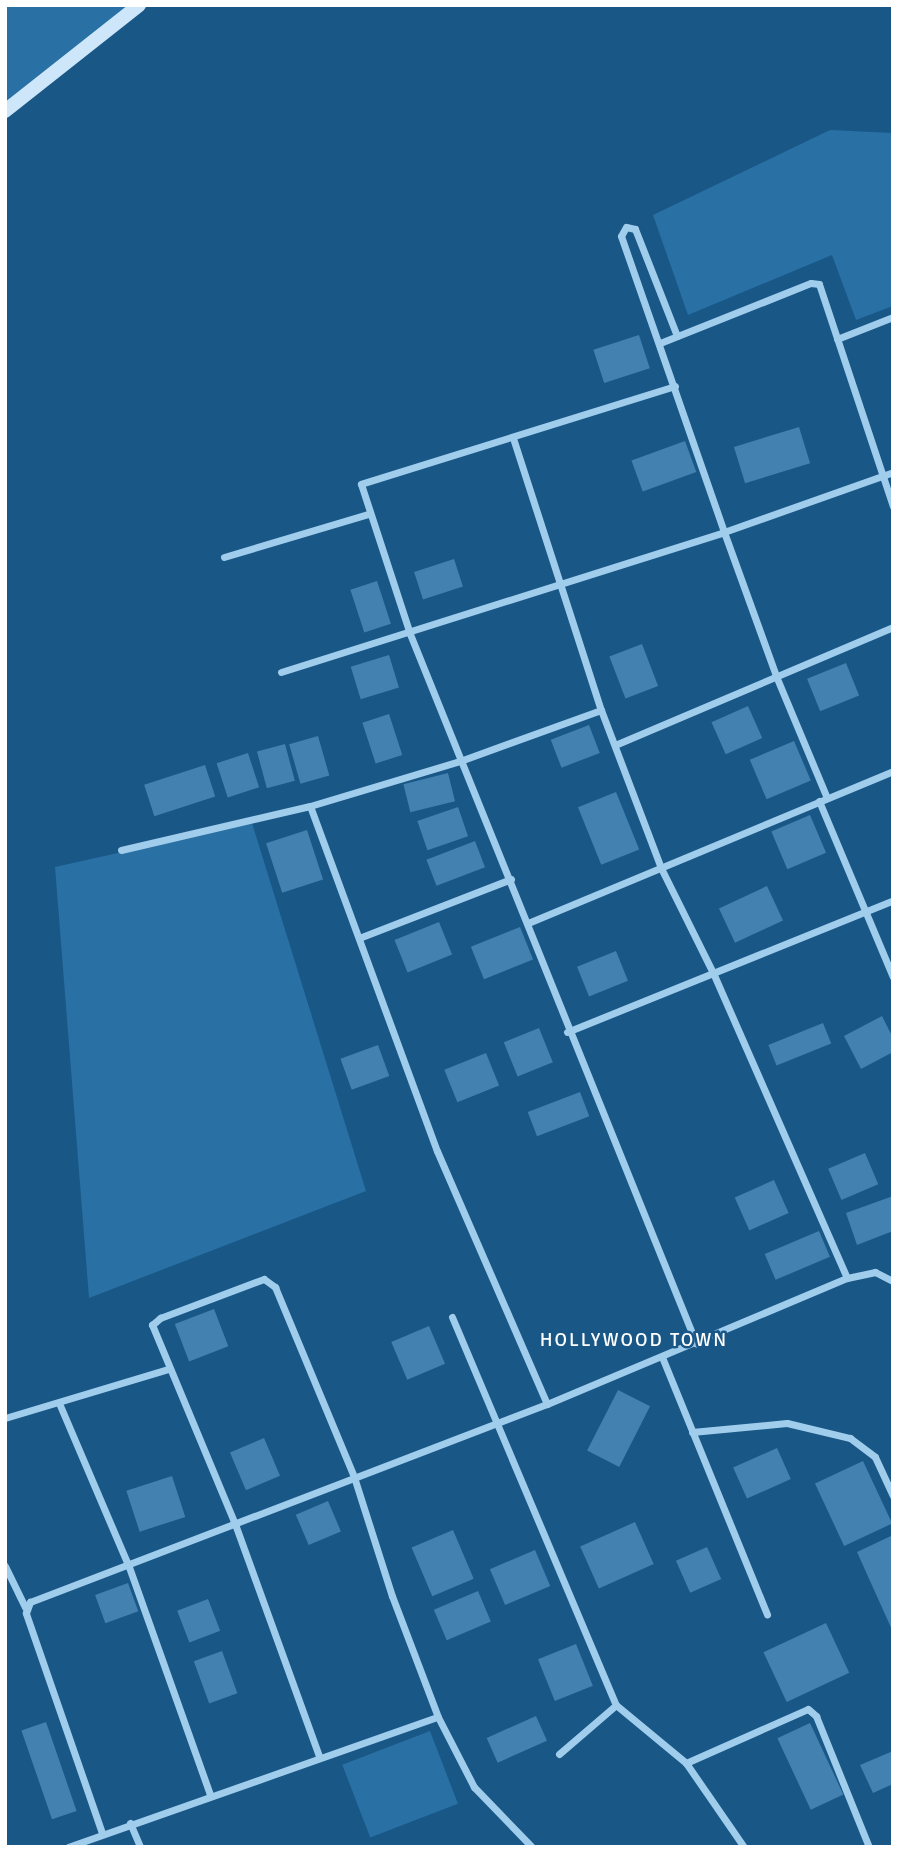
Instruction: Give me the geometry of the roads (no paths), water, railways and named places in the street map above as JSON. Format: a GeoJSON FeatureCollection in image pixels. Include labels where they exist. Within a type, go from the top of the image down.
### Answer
{"type":"FeatureCollection","features":[{"type":"Feature","properties":{"kind":"street"},"geometry":{"type":"LineString","coordinates":[[5,111],[139,5]]}},
{"type":"Feature","properties":{"kind":"street"},"geometry":{"type":"LineString","coordinates":[[677,336],[635,229],[626,227],[621,236],[724,532],[865,911],[893,976]]}},
{"type":"Feature","properties":{"kind":"street"},"geometry":{"type":"LineString","coordinates":[[660,343],[816,282],[893,508]]}},
{"type":"Feature","properties":{"kind":"street"},"geometry":{"type":"LineString","coordinates":[[837,339],[893,317]]}},
{"type":"Feature","properties":{"kind":"street"},"geometry":{"type":"LineString","coordinates":[[675,386],[513,438],[364,481],[368,514],[410,634],[460,761],[511,879],[567,1032],[696,1343]]}},
{"type":"Feature","properties":{"kind":"street"},"geometry":{"type":"LineString","coordinates":[[513,438],[601,710],[661,868],[714,975],[847,1278]]}},
{"type":"Feature","properties":{"kind":"street"},"geometry":{"type":"LineString","coordinates":[[281,672],[410,634],[559,583],[724,532],[893,472]]}},
{"type":"Feature","properties":{"kind":"street"},"geometry":{"type":"LineString","coordinates":[[225,557],[368,514]]}},
{"type":"Feature","properties":{"kind":"street"},"geometry":{"type":"LineString","coordinates":[[615,745],[893,627]]}},
{"type":"Feature","properties":{"kind":"street"},"geometry":{"type":"LineString","coordinates":[[121,850],[310,806],[460,761],[601,710]]}},
{"type":"Feature","properties":{"kind":"street"},"geometry":{"type":"LineString","coordinates":[[528,923],[893,771]]}},
{"type":"Feature","properties":{"kind":"street"},"geometry":{"type":"LineString","coordinates":[[310,806],[437,1151],[547,1404]]}},
{"type":"Feature","properties":{"kind":"street"},"geometry":{"type":"LineString","coordinates":[[359,938],[511,879]]}},
{"type":"Feature","properties":{"kind":"street"},"geometry":{"type":"LineString","coordinates":[[567,1032],[714,975],[893,900]]}},
{"type":"Feature","properties":{"kind":"street"},"geometry":{"type":"LineString","coordinates":[[25,1607],[547,1404],[847,1278],[875,1272],[893,1281]]}},
{"type":"Feature","properties":{"kind":"street"},"geometry":{"type":"LineString","coordinates":[[320,1756],[235,1524],[153,1329],[155,1321],[259,1280],[272,1282],[354,1477],[391,1596],[438,1717],[474,1787],[531,1847]]}},
{"type":"Feature","properties":{"kind":"street"},"geometry":{"type":"LineString","coordinates":[[453,1317],[616,1705],[686,1763],[744,1847]]}},
{"type":"Feature","properties":{"kind":"street"},"geometry":{"type":"LineString","coordinates":[[662,1357],[767,1614]]}},
{"type":"Feature","properties":{"kind":"street"},"geometry":{"type":"LineString","coordinates":[[5,1418],[59,1404],[168,1369]]}},
{"type":"Feature","properties":{"kind":"street"},"geometry":{"type":"LineString","coordinates":[[59,1404],[129,1567],[210,1794]]}},
{"type":"Feature","properties":{"kind":"street"},"geometry":{"type":"LineString","coordinates":[[692,1432],[787,1423],[850,1438],[875,1457],[892,1494]]}},
{"type":"Feature","properties":{"kind":"street"},"geometry":{"type":"LineString","coordinates":[[5,1566],[25,1607],[102,1833]]}},
{"type":"Feature","properties":{"kind":"street"},"geometry":{"type":"LineString","coordinates":[[559,1754],[616,1705]]}},
{"type":"Feature","properties":{"kind":"street"},"geometry":{"type":"LineString","coordinates":[[686,1763],[808,1709],[816,1716],[869,1847]]}},
{"type":"Feature","properties":{"kind":"street"},"geometry":{"type":"LineString","coordinates":[[68,1847],[210,1794],[438,1717]]}},
{"type":"Feature","properties":{"kind":"street"},"geometry":{"type":"LineString","coordinates":[[130,1823],[140,1847]]}},
{"type":"Feature","properties":{"kind":"district","name":"HOLLYWOOD TOWN"},"geometry":{"type":"Point","coordinates":[634,1341]}}]}
